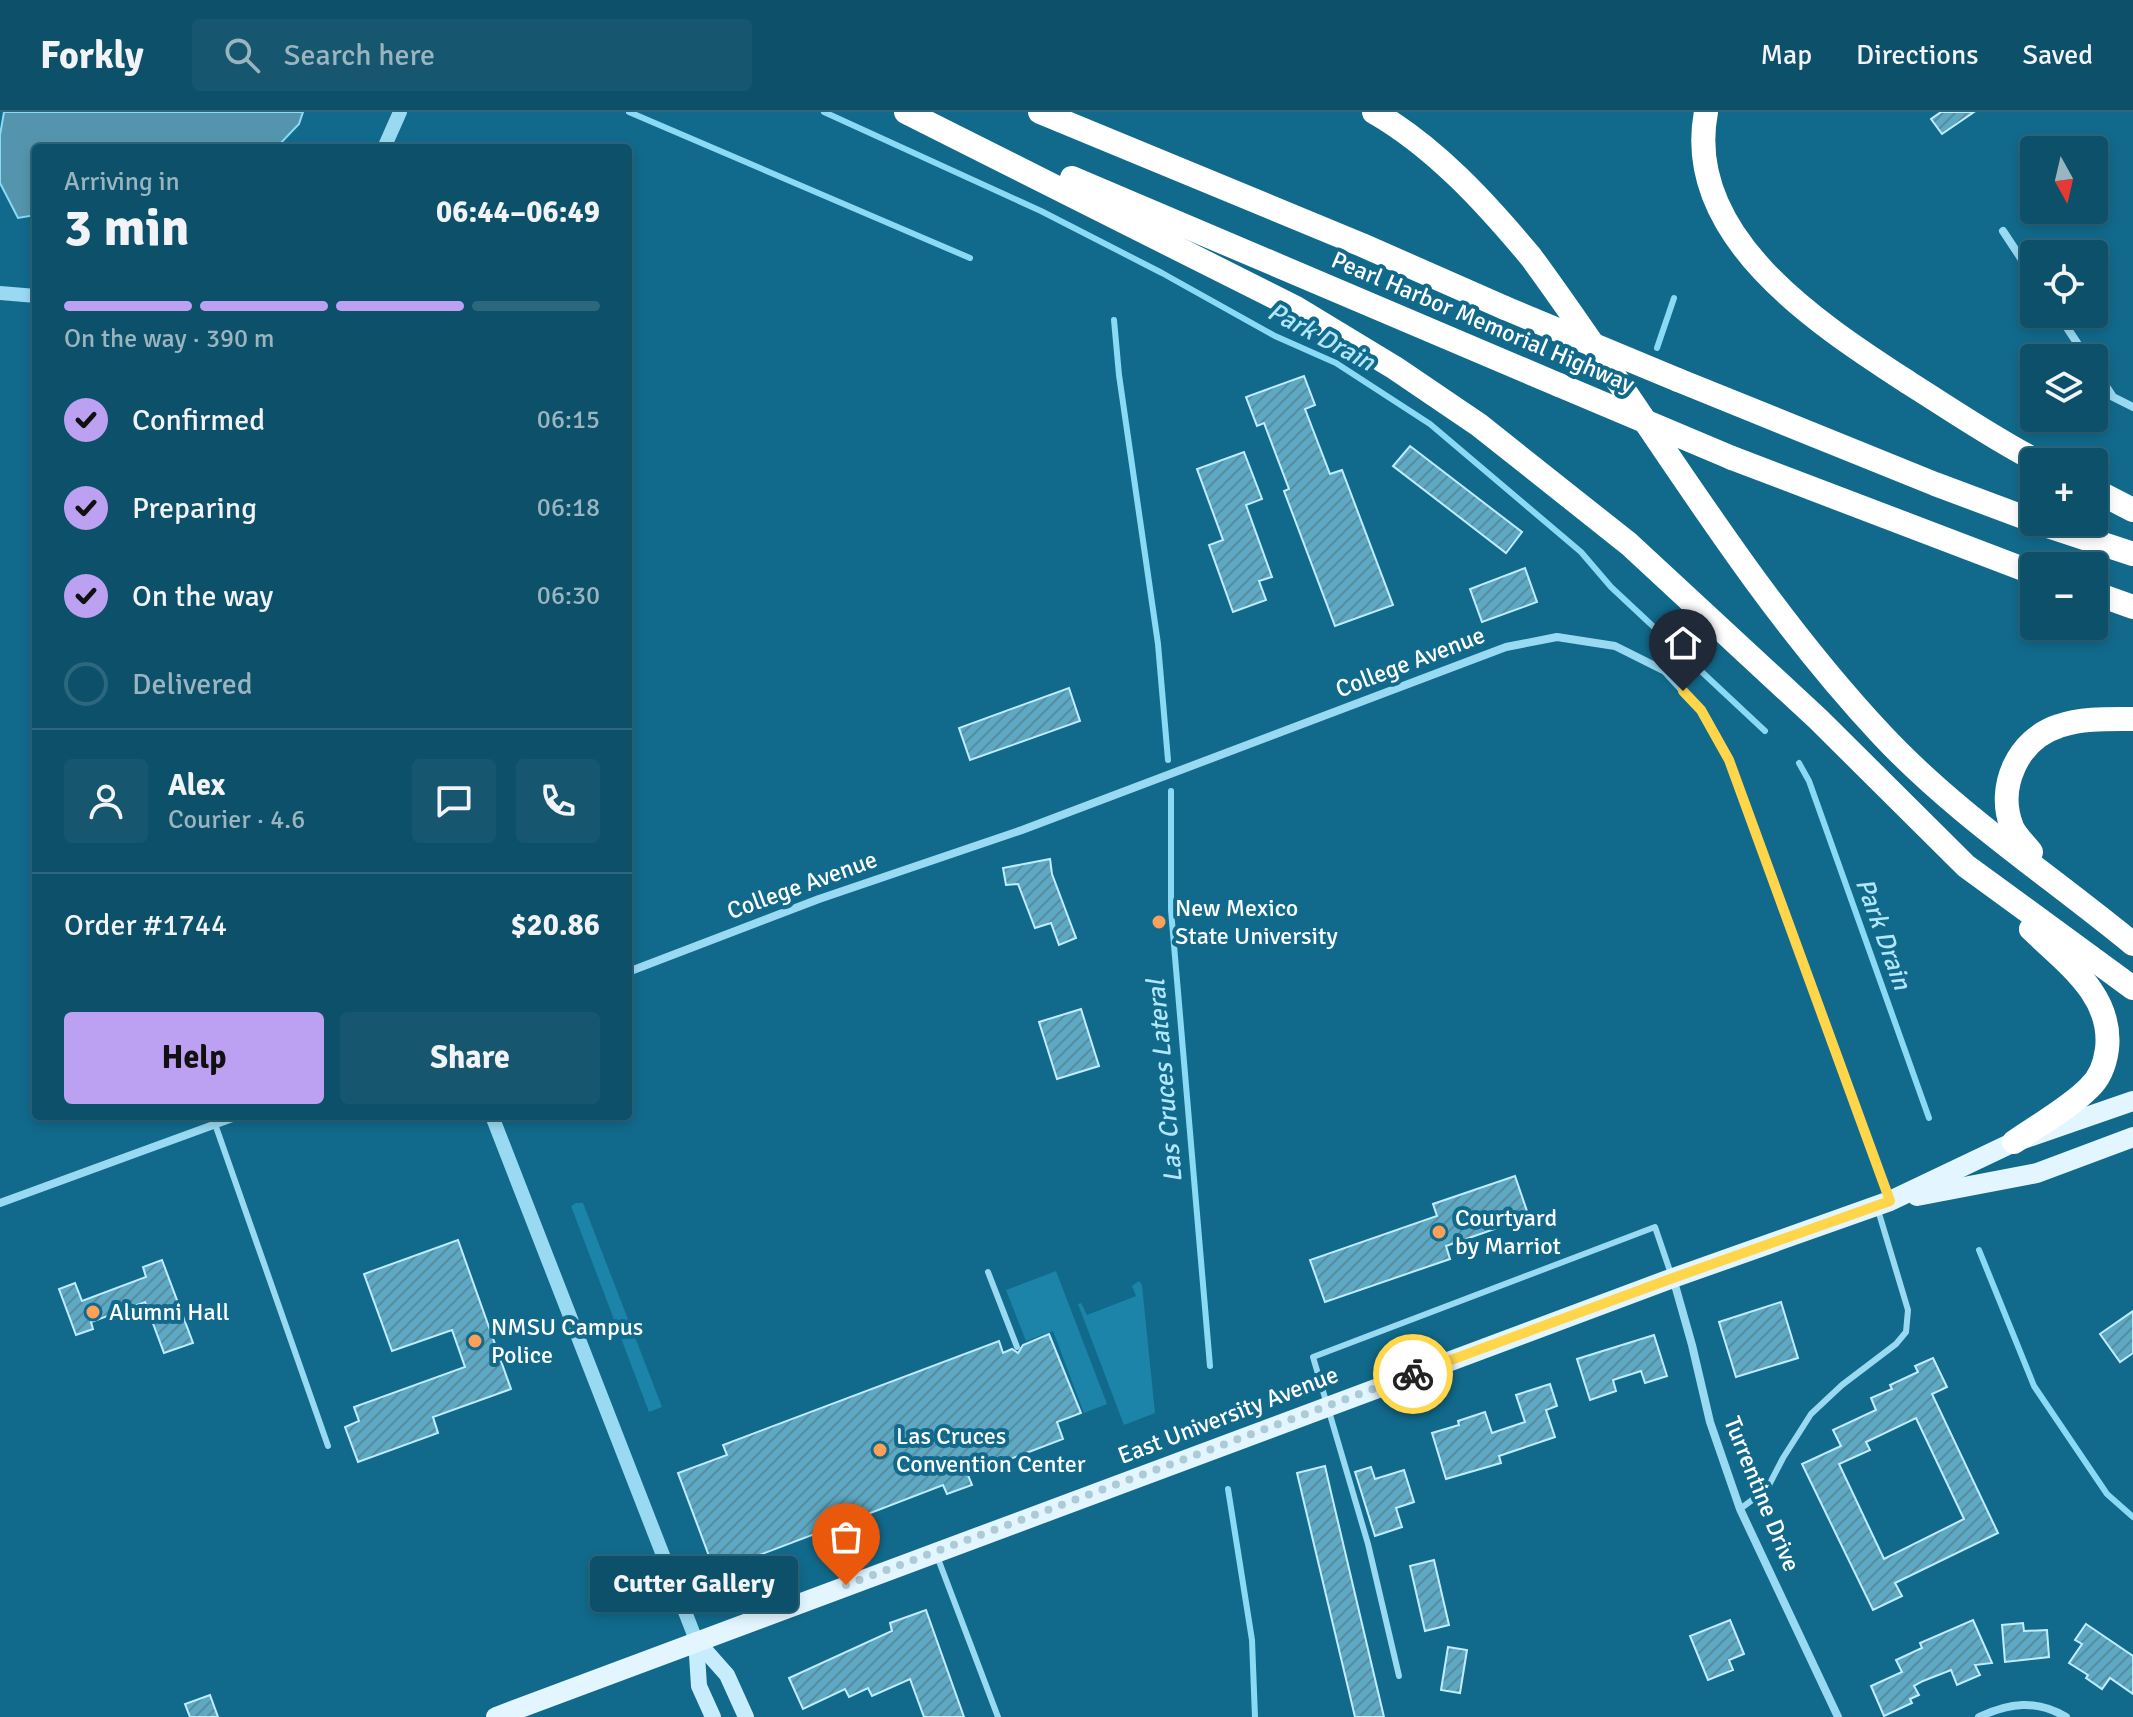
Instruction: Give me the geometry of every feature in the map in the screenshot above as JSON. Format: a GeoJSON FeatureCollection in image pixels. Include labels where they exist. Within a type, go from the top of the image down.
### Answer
{"type":"FeatureCollection","features":[{"type":"Feature","properties":{"kind":"highway"},"geometry":{"type":"LineString","coordinates":[[906,112],[1296,308],[1395,368],[1479,425],[1629,544],[1818,719],[2096,994],[2105,1015],[2107,1053],[2104,1067],[2092,1086],[2014,1142]]}},
{"type":"Feature","properties":{"kind":"highway","name":"Pearl Harbor Memorial Highway"},"geometry":{"type":"LineString","coordinates":[[915,112],[1732,458],[2020,568]]}},
{"type":"Feature","properties":{"kind":"highway","name":"Pearl Harbor Memorial Highway"},"geometry":{"type":"LineString","coordinates":[[1040,112],[1678,380],[2020,516]]}},
{"type":"Feature","properties":{"kind":"highway"},"geometry":{"type":"LineString","coordinates":[[1374,112],[1442,164],[1505,225],[1531,257],[1764,593],[1884,737],[1992,834],[2133,944]]}},
{"type":"Feature","properties":{"kind":"highway"},"geometry":{"type":"LineString","coordinates":[[1706,112],[1703,148],[1715,198],[1758,266],[1818,322],[1853,347],[2020,452]]}},
{"type":"Feature","properties":{"kind":"highway"},"geometry":{"type":"LineString","coordinates":[[2108,497],[2133,510]]}},
{"type":"Feature","properties":{"kind":"highway","name":"Pearl Harbor Memorial Highway"},"geometry":{"type":"LineString","coordinates":[[2078,536],[2133,554]]}},
{"type":"Feature","properties":{"kind":"highway"},"geometry":{"type":"LineString","coordinates":[[2108,598],[2133,607]]}},
{"type":"Feature","properties":{"kind":"highway"},"geometry":{"type":"LineString","coordinates":[[2087,907],[2013,830],[2007,806],[2008,783],[2015,763],[2041,734],[2081,721],[2133,719]]}},
{"type":"Feature","properties":{"kind":"highway"},"geometry":{"type":"LineString","coordinates":[[1966,866],[2133,988]]}},
{"type":"Feature","properties":{"kind":"main road","name":"East University Avenue"},"geometry":{"type":"LineString","coordinates":[[496,1717],[1328,1405],[1883,1204],[2014,1142],[2133,1101]]}},
{"type":"Feature","properties":{"kind":"main road","name":"East University Avenue"},"geometry":{"type":"LineString","coordinates":[[1883,1204],[2037,1173],[2133,1137]]}},
{"type":"Feature","properties":{"kind":"main road"},"geometry":{"type":"LineString","coordinates":[[696,1640],[699,1686],[713,1717]]}},
{"type":"Feature","properties":{"kind":"main road"},"geometry":{"type":"LineString","coordinates":[[696,1640],[727,1675],[746,1717]]}},
{"type":"Feature","properties":{"kind":"street"},"geometry":{"type":"LineString","coordinates":[[386,144],[400,112]]}},
{"type":"Feature","properties":{"kind":"street"},"geometry":{"type":"LineString","coordinates":[[2003,231],[2020,257]]}},
{"type":"Feature","properties":{"kind":"street"},"geometry":{"type":"LineString","coordinates":[[0,293],[32,296]]}},
{"type":"Feature","properties":{"kind":"street"},"geometry":{"type":"LineString","coordinates":[[2108,389],[2113,397],[2133,407]]}},
{"type":"Feature","properties":{"kind":"street","name":"College Avenue"},"geometry":{"type":"LineString","coordinates":[[632,970],[819,899],[1022,830],[1506,647],[1557,637],[1615,646],[1665,671],[1701,710],[1729,760],[1883,1204]]}},
{"type":"Feature","properties":{"kind":"street"},"geometry":{"type":"LineString","coordinates":[[0,1203],[226,1120]]}},
{"type":"Feature","properties":{"kind":"street"},"geometry":{"type":"LineString","coordinates":[[494,1120],[696,1640]]}},
{"type":"Feature","properties":{"kind":"street","name":"Turrentine Drive"},"geometry":{"type":"LineString","coordinates":[[1673,1278],[1710,1422],[1740,1509],[1838,1717]]}},
{"type":"Feature","properties":{"kind":"street"},"geometry":{"type":"LineString","coordinates":[[1979,1717],[2002,1706],[2028,1703],[2053,1709],[2066,1717]]}},
{"type":"Feature","properties":{"kind":"lane"},"geometry":{"type":"LineString","coordinates":[[215,1124],[328,1446]]}},
{"type":"Feature","properties":{"kind":"lane"},"geometry":{"type":"LineString","coordinates":[[1740,1509],[1767,1489],[1811,1414],[1842,1385],[1896,1344],[1906,1332],[1908,1310],[1883,1204]]}},
{"type":"Feature","properties":{"kind":"lane"},"geometry":{"type":"LineString","coordinates":[[1399,1676],[1368,1544],[1313,1357],[1655,1227],[1673,1278]]}},
{"type":"Feature","properties":{"kind":"lane"},"geometry":{"type":"LineString","coordinates":[[988,1272],[1017,1347]]}},
{"type":"Feature","properties":{"kind":"lane"},"geometry":{"type":"LineString","coordinates":[[936,1552],[998,1717]]}},
{"type":"Feature","properties":{"kind":"shaded area"},"geometry":{"type":"Polygon","coordinates":[[[4,112],[303,112],[299,124],[280,144],[32,144],[32,216],[18,218],[0,183],[0,135],[4,112]]]}},
{"type":"Feature","properties":{"kind":"shaded area"},"geometry":{"type":"Polygon","coordinates":[[[583,1203],[662,1407],[649,1412],[571,1206],[583,1203]]]}},
{"type":"Feature","properties":{"kind":"shaded area"},"geometry":{"type":"Polygon","coordinates":[[[1056,1271],[1107,1404],[1084,1413],[1053,1331],[1026,1341],[1006,1290],[1056,1271]]]}},
{"type":"Feature","properties":{"kind":"shaded area"},"geometry":{"type":"Polygon","coordinates":[[[1139,1281],[1142,1285],[1155,1413],[1124,1425],[1078,1304],[1081,1303],[1087,1315],[1136,1296],[1132,1286],[1139,1281]]]}},
{"type":"Feature","properties":{"kind":"building"},"geometry":{"type":"Polygon","coordinates":[[[1941,112],[1974,112],[1942,134],[1931,119],[1941,112]]]}},
{"type":"Feature","properties":{"kind":"building"},"geometry":{"type":"Polygon","coordinates":[[[1304,376],[1315,405],[1305,409],[1330,474],[1342,470],[1393,605],[1335,626],[1284,491],[1289,489],[1264,423],[1257,426],[1246,397],[1304,376]]]}},
{"type":"Feature","properties":{"kind":"building"},"geometry":{"type":"Polygon","coordinates":[[[1410,446],[1522,532],[1506,553],[1393,466],[1410,446]]]}},
{"type":"Feature","properties":{"kind":"building"},"geometry":{"type":"Polygon","coordinates":[[[1244,452],[1262,499],[1246,505],[1272,577],[1259,581],[1266,600],[1233,612],[1209,545],[1223,540],[1197,469],[1244,452]]]}},
{"type":"Feature","properties":{"kind":"building"},"geometry":{"type":"Polygon","coordinates":[[[1525,568],[1537,602],[1482,622],[1470,589],[1525,568]]]}},
{"type":"Feature","properties":{"kind":"building"},"geometry":{"type":"Polygon","coordinates":[[[1069,688],[1080,721],[970,760],[959,728],[1069,688]]]}},
{"type":"Feature","properties":{"kind":"building"},"geometry":{"type":"Polygon","coordinates":[[[1050,859],[1052,874],[1076,938],[1059,945],[1051,923],[1035,928],[1018,884],[1006,885],[1003,868],[1050,859]]]}},
{"type":"Feature","properties":{"kind":"building"},"geometry":{"type":"Polygon","coordinates":[[[1081,1009],[1099,1066],[1057,1079],[1039,1022],[1081,1009]]]}},
{"type":"Feature","properties":{"kind":"building","name":"Courtyard by Marriot"},"geometry":{"type":"Polygon","coordinates":[[[1515,1176],[1529,1217],[1446,1246],[1450,1259],[1325,1302],[1310,1260],[1437,1216],[1433,1204],[1515,1176]]]}},
{"type":"Feature","properties":{"kind":"building","name":"NMSU Campus Police"},"geometry":{"type":"Polygon","coordinates":[[[458,1240],[511,1389],[433,1417],[438,1433],[358,1462],[345,1427],[359,1421],[354,1407],[465,1367],[452,1330],[392,1351],[364,1274],[458,1240]]]}},
{"type":"Feature","properties":{"kind":"building","name":"Alumni Hall"},"geometry":{"type":"Polygon","coordinates":[[[162,1260],[193,1343],[164,1353],[145,1302],[91,1322],[93,1329],[76,1335],[59,1289],[75,1283],[82,1301],[146,1277],[143,1267],[162,1260]]]}},
{"type":"Feature","properties":{"kind":"building"},"geometry":{"type":"Polygon","coordinates":[[[1781,1302],[1798,1358],[1736,1377],[1719,1322],[1781,1302]]]}},
{"type":"Feature","properties":{"kind":"building"},"geometry":{"type":"Polygon","coordinates":[[[2133,1311],[2133,1353],[2120,1362],[2100,1334],[2133,1311]]]}},
{"type":"Feature","properties":{"kind":"building","name":"Las Cruces Convention Center"},"geometry":{"type":"Polygon","coordinates":[[[1049,1334],[1081,1413],[1057,1422],[1063,1439],[968,1475],[972,1485],[947,1494],[943,1485],[852,1520],[855,1529],[829,1539],[825,1530],[715,1572],[678,1473],[727,1455],[723,1445],[999,1341],[1003,1353],[1012,1349],[1018,1353],[1023,1345],[1049,1334]]]}},
{"type":"Feature","properties":{"kind":"building"},"geometry":{"type":"Polygon","coordinates":[[[1654,1335],[1667,1376],[1645,1383],[1641,1371],[1613,1380],[1616,1391],[1590,1400],[1577,1359],[1654,1335]]]}},
{"type":"Feature","properties":{"kind":"building"},"geometry":{"type":"Polygon","coordinates":[[[1933,1358],[1947,1387],[1932,1394],[1998,1533],[1895,1583],[1902,1596],[1873,1610],[1802,1464],[1841,1446],[1833,1430],[1876,1410],[1871,1398],[1918,1372],[1915,1366],[1933,1358]],[[1916,1418],[1866,1442],[1870,1450],[1839,1464],[1884,1559],[1964,1519],[1916,1418]]]}},
{"type":"Feature","properties":{"kind":"building"},"geometry":{"type":"Polygon","coordinates":[[[1550,1384],[1557,1406],[1546,1410],[1555,1437],[1499,1456],[1501,1463],[1446,1479],[1432,1433],[1459,1425],[1458,1421],[1485,1412],[1492,1433],[1525,1422],[1516,1395],[1550,1384]]]}},
{"type":"Feature","properties":{"kind":"building"},"geometry":{"type":"Polygon","coordinates":[[[1325,1466],[1384,1717],[1355,1717],[1297,1473],[1325,1466]]]}},
{"type":"Feature","properties":{"kind":"building"},"geometry":{"type":"Polygon","coordinates":[[[1371,1467],[1375,1479],[1404,1470],[1414,1502],[1396,1508],[1402,1527],[1375,1536],[1355,1472],[1371,1467]]]}},
{"type":"Feature","properties":{"kind":"building"},"geometry":{"type":"Polygon","coordinates":[[[1434,1560],[1449,1625],[1425,1631],[1410,1566],[1434,1560]]]}},
{"type":"Feature","properties":{"kind":"building"},"geometry":{"type":"Polygon","coordinates":[[[926,1610],[964,1717],[924,1717],[910,1679],[872,1696],[868,1688],[849,1697],[845,1689],[803,1709],[789,1678],[892,1631],[890,1623],[926,1610]]]}},
{"type":"Feature","properties":{"kind":"building"},"geometry":{"type":"Polygon","coordinates":[[[1730,1620],[1744,1654],[1729,1660],[1733,1670],[1708,1680],[1690,1636],[1730,1620]]]}},
{"type":"Feature","properties":{"kind":"building"},"geometry":{"type":"Polygon","coordinates":[[[1973,1620],[1992,1663],[1975,1665],[1980,1675],[1957,1685],[1951,1670],[1923,1681],[1914,1686],[1919,1695],[1910,1699],[1912,1703],[1884,1716],[1871,1686],[1902,1672],[1896,1660],[1922,1648],[1920,1643],[1973,1620]]]}},
{"type":"Feature","properties":{"kind":"building"},"geometry":{"type":"Polygon","coordinates":[[[2023,1623],[2024,1631],[2047,1630],[2049,1657],[2005,1662],[2002,1625],[2023,1623]]]}},
{"type":"Feature","properties":{"kind":"building"},"geometry":{"type":"Polygon","coordinates":[[[2086,1624],[2133,1656],[2133,1694],[2110,1678],[2102,1689],[2069,1663],[2082,1644],[2075,1640],[2086,1624]]]}},
{"type":"Feature","properties":{"kind":"building"},"geometry":{"type":"Polygon","coordinates":[[[1448,1647],[1467,1650],[1460,1693],[1441,1690],[1448,1647]]]}},
{"type":"Feature","properties":{"kind":"building"},"geometry":{"type":"Polygon","coordinates":[[[210,1695],[218,1717],[190,1717],[185,1704],[210,1695]]]}},
{"type":"Feature","properties":{"kind":"waterway"},"geometry":{"type":"LineString","coordinates":[[629,112],[970,258]]}},
{"type":"Feature","properties":{"kind":"waterway","name":"Park Drain"},"geometry":{"type":"LineString","coordinates":[[824,112],[1041,211],[1162,273],[1275,336],[1336,363],[1430,424],[1581,552],[1611,587],[1765,731]]}},
{"type":"Feature","properties":{"kind":"waterway"},"geometry":{"type":"LineString","coordinates":[[1657,348],[1674,298]]}},
{"type":"Feature","properties":{"kind":"waterway","name":"Las Cruces Lateral"},"geometry":{"type":"LineString","coordinates":[[1114,320],[1119,375],[1158,644],[1168,760]]}},
{"type":"Feature","properties":{"kind":"waterway","name":"Park Drain"},"geometry":{"type":"LineString","coordinates":[[1799,763],[1809,781],[1929,1118]]}},
{"type":"Feature","properties":{"kind":"waterway","name":"Las Cruces Lateral"},"geometry":{"type":"LineString","coordinates":[[1171,791],[1171,910],[1210,1366]]}},
{"type":"Feature","properties":{"kind":"waterway","name":"Park Drain"},"geometry":{"type":"LineString","coordinates":[[1979,1250],[2034,1386],[2107,1494],[2133,1517]]}},
{"type":"Feature","properties":{"kind":"waterway","name":"Las Cruces Lateral"},"geometry":{"type":"LineString","coordinates":[[1228,1489],[1252,1640],[1255,1717]]}},
{"type":"Feature","properties":{"kind":"way so far"},"geometry":{"type":"LineString","coordinates":[[846,1585],[1413,1374]]}},
{"type":"Feature","properties":{"kind":"place","name":"New Mexico State University"},"geometry":{"type":"Point","coordinates":[1159,922]}},
{"type":"Feature","properties":{"kind":"place","name":"Courtyard by Marriot"},"geometry":{"type":"Point","coordinates":[1439,1232]}},
{"type":"Feature","properties":{"kind":"place","name":"Alumni Hall"},"geometry":{"type":"Point","coordinates":[93,1312]}},
{"type":"Feature","properties":{"kind":"place","name":"NMSU Campus Police"},"geometry":{"type":"Point","coordinates":[475,1341]}},
{"type":"Feature","properties":{"kind":"place","name":"Las Cruces Convention Center"},"geometry":{"type":"Point","coordinates":[880,1450]}},
{"type":"Feature","properties":{"kind":"place","name":"Cutter Gallery"},"geometry":{"type":"Point","coordinates":[846,1585]}},
{"type":"Feature","properties":{"kind":"route"},"geometry":{"type":"LineString","coordinates":[[1413,1374],[1890,1201],[1729,760],[1701,710],[1683,691]]}}]}
